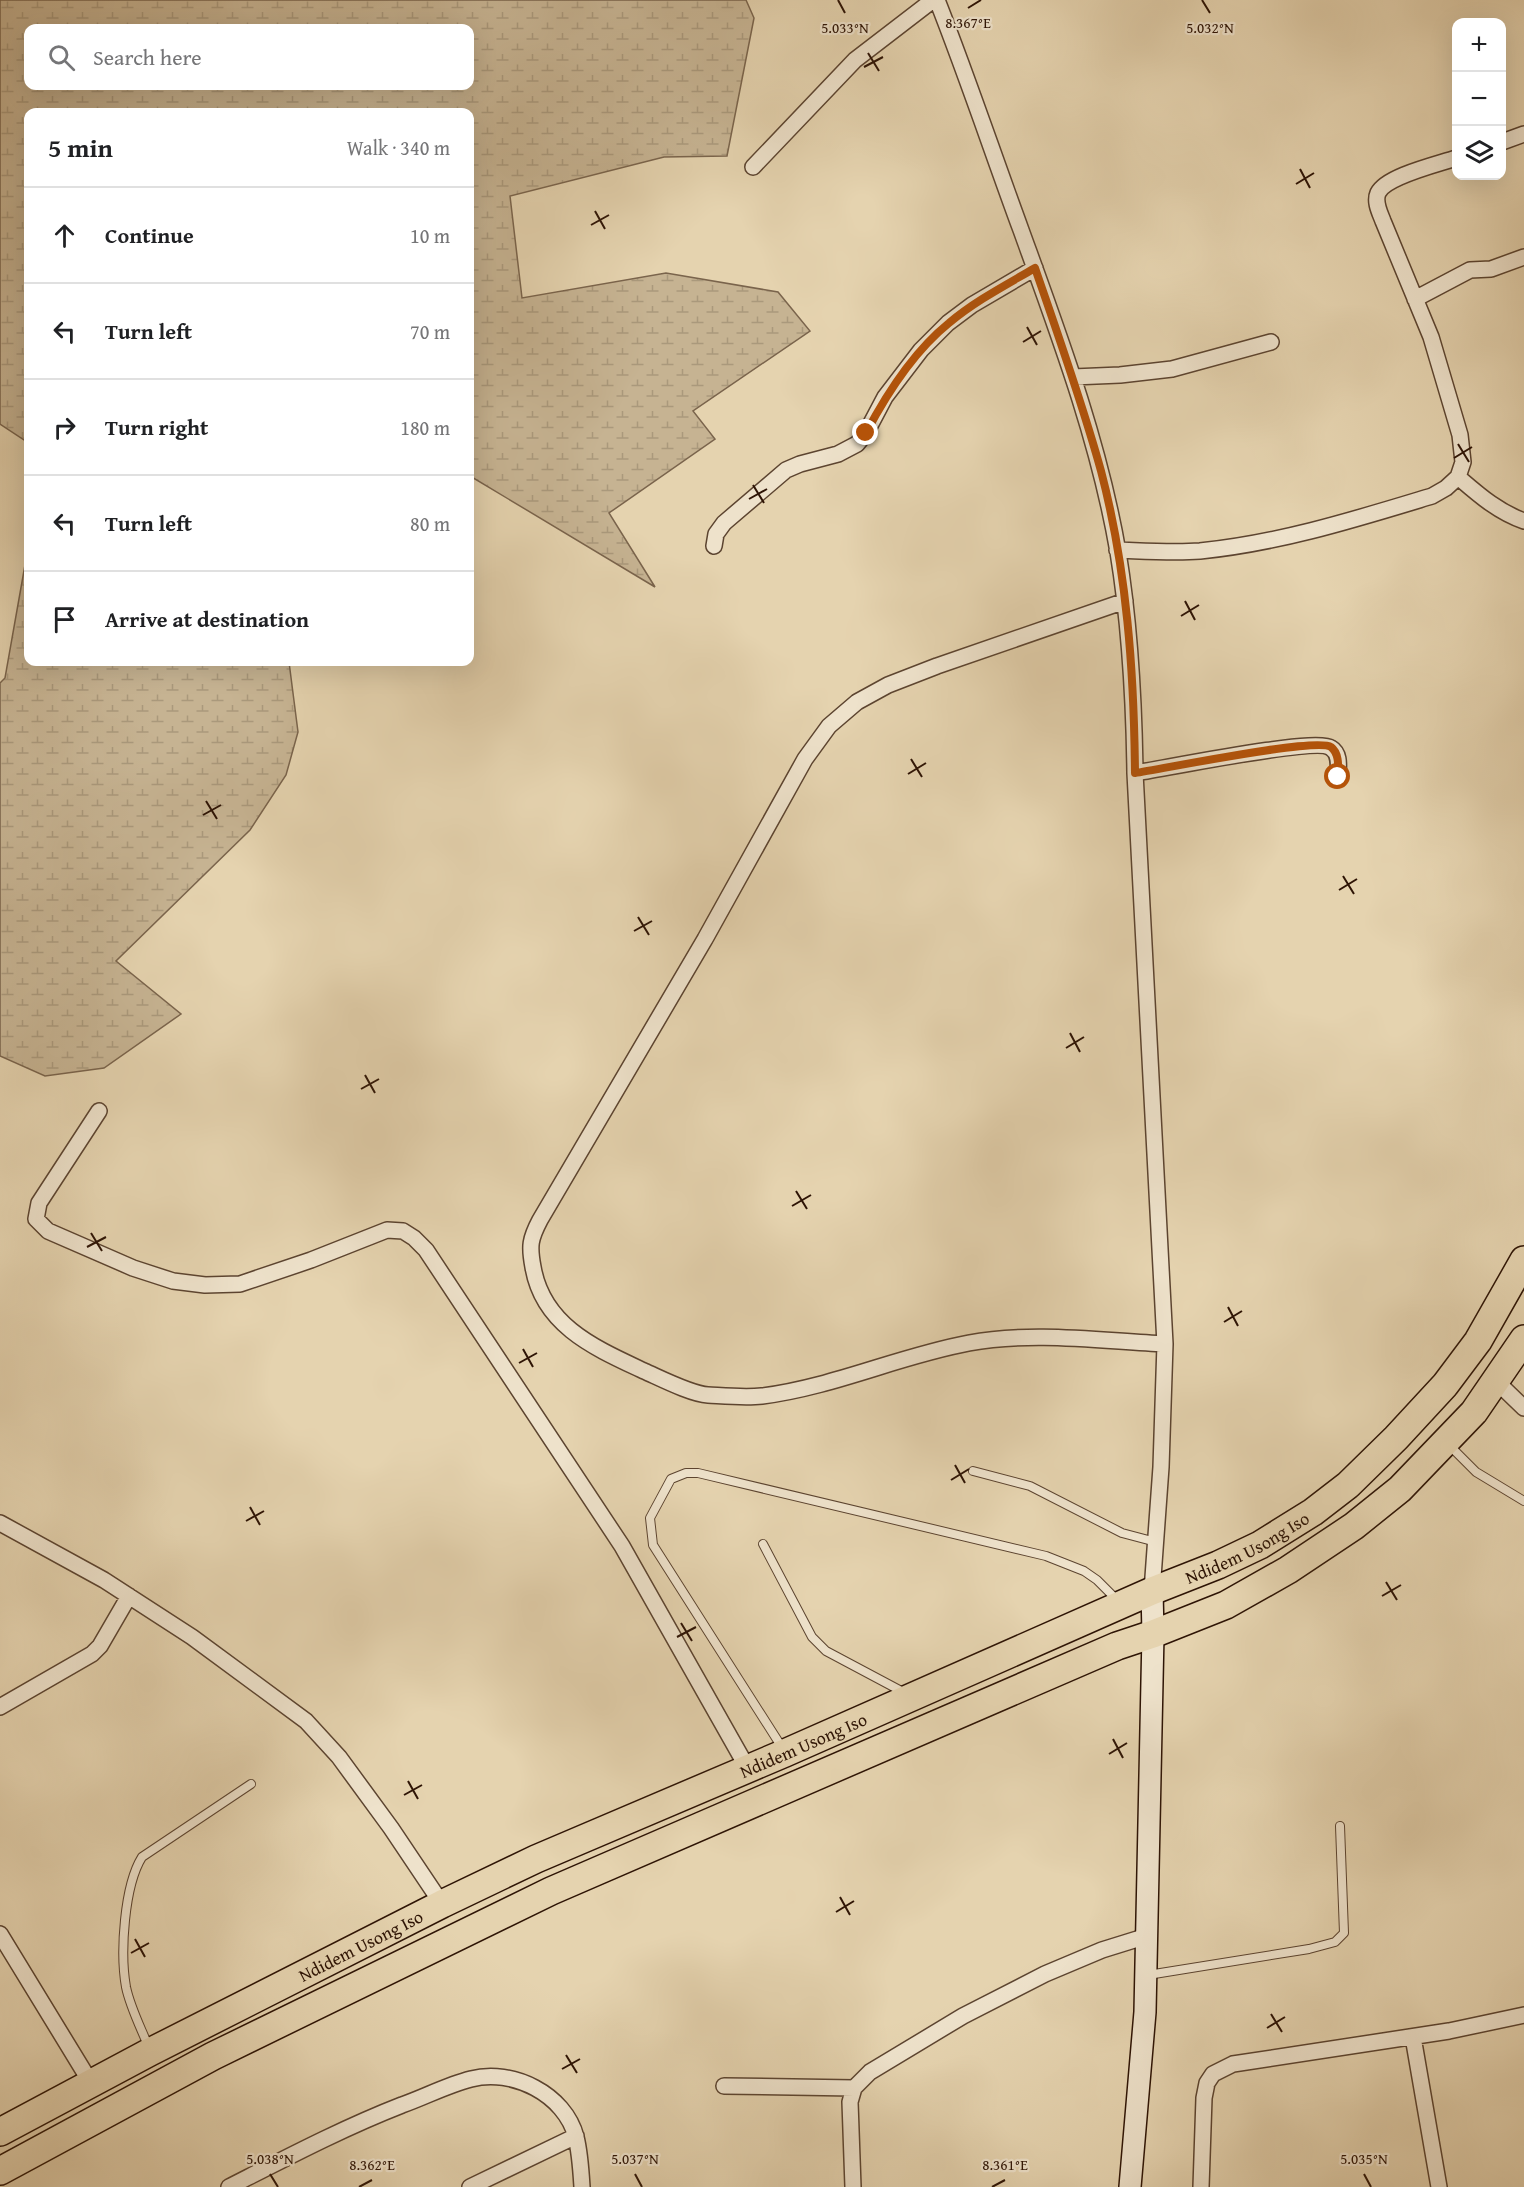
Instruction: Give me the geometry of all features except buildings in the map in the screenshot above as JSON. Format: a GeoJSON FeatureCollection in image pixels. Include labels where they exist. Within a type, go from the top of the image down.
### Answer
{"type":"FeatureCollection","features":[{"type":"Feature","properties":{"kind":"highway","name":"Ndidem Usong Iso"},"geometry":{"type":"LineString","coordinates":[[0,2132],[150,2052],[536,1859],[785,1753],[1260,1545],[1313,1512],[1348,1485],[1396,1438],[1445,1385],[1478,1341],[1524,1260]]}},
{"type":"Feature","properties":{"kind":"highway","name":"Ndidem Usong Iso"},"geometry":{"type":"LineString","coordinates":[[0,2170],[213,2056],[551,1891],[1117,1646],[1226,1605],[1288,1570],[1354,1526],[1400,1490],[1474,1412],[1524,1339]]}},
{"type":"Feature","properties":{"kind":"street"},"geometry":{"type":"LineString","coordinates":[[753,167],[855,60],[935,0],[1073,377],[1101,473],[1118,550],[1134,689],[1135,773],[1165,1344],[1161,1467],[1152,1591],[1154,1634],[1148,1936],[1130,2187]]}},
{"type":"Feature","properties":{"kind":"street"},"geometry":{"type":"LineString","coordinates":[[1506,141],[1524,134]]}},
{"type":"Feature","properties":{"kind":"street"},"geometry":{"type":"LineString","coordinates":[[1118,550],[1198,551],[1317,530],[1432,496],[1446,488],[1458,477],[1463,462],[1460,435],[1431,337],[1378,207],[1378,194],[1389,183],[1452,159]]}},
{"type":"Feature","properties":{"kind":"street"},"geometry":{"type":"LineString","coordinates":[[1415,299],[1470,270],[1491,269],[1524,257]]}},
{"type":"Feature","properties":{"kind":"street"},"geometry":{"type":"LineString","coordinates":[[714,546],[716,534],[724,523],[786,470],[844,452],[857,444],[866,433],[885,397],[921,350],[948,323],[972,305],[1035,268]]}},
{"type":"Feature","properties":{"kind":"street"},"geometry":{"type":"LineString","coordinates":[[1073,377],[1172,369],[1271,342]]}},
{"type":"Feature","properties":{"kind":"street"},"geometry":{"type":"LineString","coordinates":[[1458,477],[1490,504],[1509,516],[1524,521]]}},
{"type":"Feature","properties":{"kind":"street"},"geometry":{"type":"LineString","coordinates":[[1125,601],[888,685],[857,702],[829,726],[805,759],[705,939],[540,1220],[531,1236],[531,1255],[534,1275],[544,1300],[562,1325],[604,1352],[659,1378],[705,1395],[761,1396],[830,1382],[921,1354],[971,1342],[1023,1337],[1165,1344]]}},
{"type":"Feature","properties":{"kind":"street"},"geometry":{"type":"LineString","coordinates":[[1135,773],[1323,744],[1332,748],[1338,758],[1338,777]]}},
{"type":"Feature","properties":{"kind":"street"},"geometry":{"type":"LineString","coordinates":[[99,1111],[39,1203],[36,1219],[48,1231],[133,1268],[172,1281],[205,1285],[240,1284],[311,1260],[387,1230],[403,1231],[426,1250],[622,1546],[748,1769]]}},
{"type":"Feature","properties":{"kind":"street"},"geometry":{"type":"LineString","coordinates":[[1496,1381],[1524,1408]]}},
{"type":"Feature","properties":{"kind":"street"},"geometry":{"type":"LineString","coordinates":[[0,1523],[129,1596],[192,1637],[306,1721],[339,1757],[391,1828],[442,1904]]}},
{"type":"Feature","properties":{"kind":"street"},"geometry":{"type":"LineString","coordinates":[[0,1707],[92,1654],[100,1646],[129,1596]]}},
{"type":"Feature","properties":{"kind":"street"},"geometry":{"type":"LineString","coordinates":[[0,1934],[91,2083]]}},
{"type":"Feature","properties":{"kind":"street"},"geometry":{"type":"LineString","coordinates":[[853,2187],[850,2102],[854,2088],[870,2072],[963,2016],[1035,1979],[1102,1950],[1148,1936]]}},
{"type":"Feature","properties":{"kind":"street"},"geometry":{"type":"LineString","coordinates":[[1201,2187],[1204,2098],[1207,2084],[1213,2074],[1233,2064],[1449,2031],[1524,2015]]}},
{"type":"Feature","properties":{"kind":"street"},"geometry":{"type":"LineString","coordinates":[[1413,2037],[1439,2187]]}},
{"type":"Feature","properties":{"kind":"street"},"geometry":{"type":"LineString","coordinates":[[229,2187],[373,2117],[472,2079],[494,2077],[516,2080],[538,2089],[557,2104],[576,2136],[582,2187]]}},
{"type":"Feature","properties":{"kind":"street"},"geometry":{"type":"LineString","coordinates":[[724,2086],[854,2088]]}},
{"type":"Feature","properties":{"kind":"street"},"geometry":{"type":"LineString","coordinates":[[470,2187],[576,2136]]}},
{"type":"Feature","properties":{"kind":"lane"},"geometry":{"type":"LineString","coordinates":[[1446,1441],[1476,1472],[1524,1501]]}},
{"type":"Feature","properties":{"kind":"lane"},"geometry":{"type":"LineString","coordinates":[[973,1471],[1030,1486],[1122,1533],[1156,1542]]}},
{"type":"Feature","properties":{"kind":"lane"},"geometry":{"type":"LineString","coordinates":[[785,1753],[653,1545],[650,1518],[671,1479],[686,1473],[698,1473],[1046,1556],[1084,1571],[1122,1604]]}},
{"type":"Feature","properties":{"kind":"lane"},"geometry":{"type":"LineString","coordinates":[[763,1544],[812,1637],[826,1651],[912,1697]]}},
{"type":"Feature","properties":{"kind":"lane"},"geometry":{"type":"LineString","coordinates":[[150,2052],[126,1989],[123,1960],[123,1936],[135,1869],[142,1857],[251,1784]]}},
{"type":"Feature","properties":{"kind":"lane"},"geometry":{"type":"LineString","coordinates":[[1146,1976],[1309,1949],[1335,1942],[1344,1933],[1340,1826]]}},
{"type":"Feature","properties":{"kind":"green space"},"geometry":{"type":"Polygon","coordinates":[[[0,0],[746,0],[754,18],[727,156],[664,157],[510,196],[522,298],[666,273],[778,292],[810,331],[693,411],[715,439],[609,513],[655,587],[474,478],[474,108],[24,108],[24,440],[0,424],[0,0]]]}},
{"type":"Feature","properties":{"kind":"green space"},"geometry":{"type":"Polygon","coordinates":[[[24,571],[24,666],[290,666],[298,732],[286,775],[250,830],[116,961],[181,1014],[104,1068],[45,1076],[0,1056],[0,683],[5,678],[24,571]]]}},
{"type":"Feature","properties":{"kind":"route"},"geometry":{"type":"LineString","coordinates":[[866,433],[885,397],[921,350],[948,323],[972,305],[1035,268],[1073,377],[1101,473],[1118,550],[1134,689],[1135,773],[1323,744],[1332,748],[1338,758],[1338,777]]}}]}
